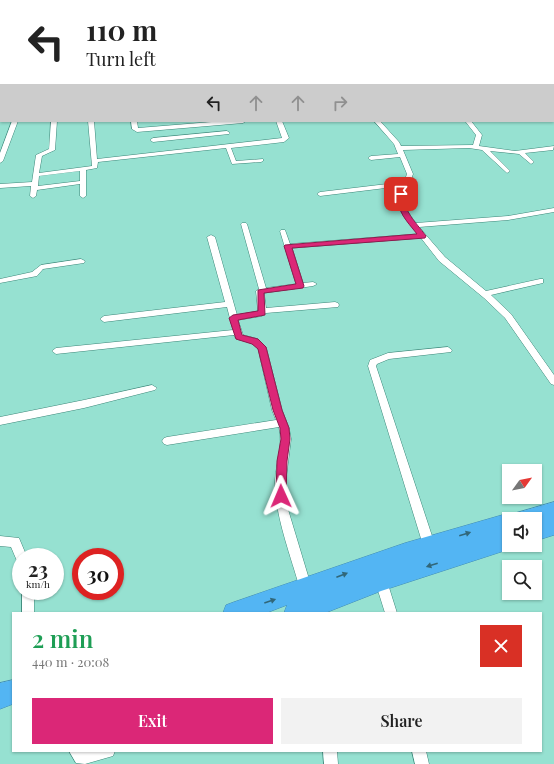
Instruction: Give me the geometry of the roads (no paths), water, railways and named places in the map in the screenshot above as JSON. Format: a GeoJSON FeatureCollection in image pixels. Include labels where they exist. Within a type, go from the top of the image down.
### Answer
{"type":"FeatureCollection","features":[{"type":"Feature","properties":{"kind":"highway"},"geometry":{"type":"LineString","coordinates":[[542,514],[554,511]]}},
{"type":"Feature","properties":{"kind":"highway"},"geometry":{"type":"LineString","coordinates":[[302,606],[375,562],[470,532],[502,524]]}},
{"type":"Feature","properties":{"kind":"highway"},"geometry":{"type":"LineString","coordinates":[[542,530],[554,526]]}},
{"type":"Feature","properties":{"kind":"highway"},"geometry":{"type":"LineString","coordinates":[[244,612],[302,606],[502,542]]}},
{"type":"Feature","properties":{"kind":"highway"},"geometry":{"type":"LineString","coordinates":[[0,696],[12,692]]}},
{"type":"Feature","properties":{"kind":"street"},"geometry":{"type":"LineString","coordinates":[[0,161],[2,151],[15,122]]}},
{"type":"Feature","properties":{"kind":"street"},"geometry":{"type":"LineString","coordinates":[[32,196],[39,155],[52,150],[54,122]]}},
{"type":"Feature","properties":{"kind":"street"},"geometry":{"type":"LineString","coordinates":[[36,175],[95,167],[91,122]]}},
{"type":"Feature","properties":{"kind":"street"},"geometry":{"type":"LineString","coordinates":[[134,122],[135,129],[137,130],[226,122],[234,162],[261,160]]}},
{"type":"Feature","properties":{"kind":"street"},"geometry":{"type":"LineString","coordinates":[[94,160],[284,140],[286,138],[279,122]]}},
{"type":"Feature","properties":{"kind":"street"},"geometry":{"type":"LineString","coordinates":[[378,122],[401,152],[410,174],[401,194],[400,205],[413,225],[442,259],[508,316],[554,382]]}},
{"type":"Feature","properties":{"kind":"street"},"geometry":{"type":"LineString","coordinates":[[469,122],[479,135],[480,147],[507,171]]}},
{"type":"Feature","properties":{"kind":"street"},"geometry":{"type":"LineString","coordinates":[[153,140],[227,133]]}},
{"type":"Feature","properties":{"kind":"street"},"geometry":{"type":"LineString","coordinates":[[371,158],[401,152],[480,147],[511,153],[554,148]]}},
{"type":"Feature","properties":{"kind":"street"},"geometry":{"type":"LineString","coordinates":[[521,153],[531,162]]}},
{"type":"Feature","properties":{"kind":"street"},"geometry":{"type":"LineString","coordinates":[[83,169],[83,196]]}},
{"type":"Feature","properties":{"kind":"street"},"geometry":{"type":"LineString","coordinates":[[0,186],[34,186],[84,182]]}},
{"type":"Feature","properties":{"kind":"street"},"geometry":{"type":"LineString","coordinates":[[320,194],[406,184]]}},
{"type":"Feature","properties":{"kind":"street"},"geometry":{"type":"LineString","coordinates":[[413,225],[508,218],[554,210]]}},
{"type":"Feature","properties":{"kind":"street"},"geometry":{"type":"LineString","coordinates":[[244,224],[263,290]]}},
{"type":"Feature","properties":{"kind":"street"},"geometry":{"type":"LineString","coordinates":[[283,231],[300,286]]}},
{"type":"Feature","properties":{"kind":"street"},"geometry":{"type":"LineString","coordinates":[[288,246],[422,236]]}},
{"type":"Feature","properties":{"kind":"street"},"geometry":{"type":"LineString","coordinates":[[211,237],[230,304],[236,332],[242,339],[255,341],[262,347],[277,410],[286,439],[280,486],[282,506],[302,606]]}},
{"type":"Feature","properties":{"kind":"street"},"geometry":{"type":"LineString","coordinates":[[0,280],[34,274],[42,267],[81,261]]}},
{"type":"Feature","properties":{"kind":"street"},"geometry":{"type":"LineString","coordinates":[[484,294],[540,281]]}},
{"type":"Feature","properties":{"kind":"street"},"geometry":{"type":"LineString","coordinates":[[263,311],[259,293],[263,290],[312,284]]}},
{"type":"Feature","properties":{"kind":"street"},"geometry":{"type":"LineString","coordinates":[[104,319],[230,304]]}},
{"type":"Feature","properties":{"kind":"street"},"geometry":{"type":"LineString","coordinates":[[233,318],[259,314],[263,311],[335,305]]}},
{"type":"Feature","properties":{"kind":"street"},"geometry":{"type":"LineString","coordinates":[[56,352],[236,332]]}},
{"type":"Feature","properties":{"kind":"street"},"geometry":{"type":"LineString","coordinates":[[429,545],[372,366],[373,362],[388,356],[448,350]]}},
{"type":"Feature","properties":{"kind":"street"},"geometry":{"type":"LineString","coordinates":[[0,421],[84,404],[152,388]]}},
{"type":"Feature","properties":{"kind":"street"},"geometry":{"type":"LineString","coordinates":[[167,441],[282,423]]}},
{"type":"Feature","properties":{"kind":"street"},"geometry":{"type":"LineString","coordinates":[[0,541],[15,542],[17,548]]}},
{"type":"Feature","properties":{"kind":"street"},"geometry":{"type":"LineString","coordinates":[[381,581],[391,612]]}},
{"type":"Feature","properties":{"kind":"street"},"geometry":{"type":"LineString","coordinates":[[28,600],[28,612]]}},
{"type":"Feature","properties":{"kind":"street"},"geometry":{"type":"LineString","coordinates":[[77,752],[81,758],[104,752]]}},
{"type":"Feature","properties":{"kind":"street"},"geometry":{"type":"LineString","coordinates":[[330,752],[331,764]]}},
{"type":"Feature","properties":{"kind":"street"},"geometry":{"type":"LineString","coordinates":[[419,752],[422,764]]}}]}
